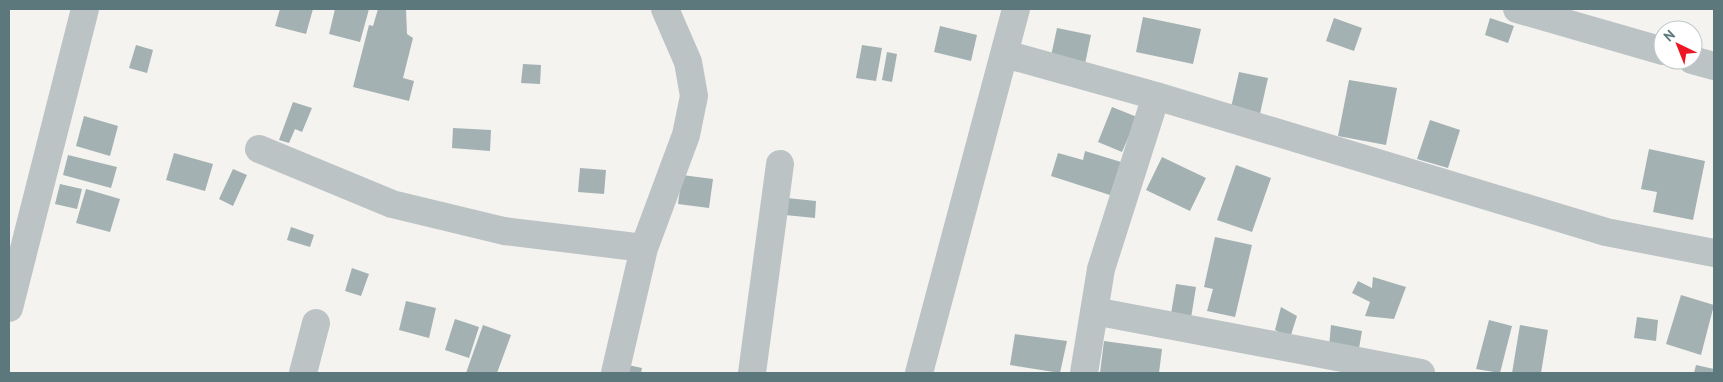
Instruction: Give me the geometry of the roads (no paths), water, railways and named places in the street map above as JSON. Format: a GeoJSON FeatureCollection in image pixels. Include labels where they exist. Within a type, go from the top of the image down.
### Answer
{"type":"FeatureCollection","features":[{"type":"Feature","properties":{"kind":"street"},"geometry":{"type":"LineString","coordinates":[[9,308],[84,9]]}},
{"type":"Feature","properties":{"kind":"street"},"geometry":{"type":"LineString","coordinates":[[615,373],[644,248],[686,135],[694,96],[688,62],[665,9]]}},
{"type":"Feature","properties":{"kind":"street"},"geometry":{"type":"LineString","coordinates":[[920,373],[1016,9]]}},
{"type":"Feature","properties":{"kind":"street"},"geometry":{"type":"LineString","coordinates":[[1517,9],[1653,48]]}},
{"type":"Feature","properties":{"kind":"street"},"geometry":{"type":"LineString","coordinates":[[1005,54],[1156,96],[1606,232],[1714,253]]}},
{"type":"Feature","properties":{"kind":"street"},"geometry":{"type":"LineString","coordinates":[[1084,373],[1102,270],[1156,96]]}},
{"type":"Feature","properties":{"kind":"street"},"geometry":{"type":"LineString","coordinates":[[259,149],[392,204],[504,230],[644,248]]}},
{"type":"Feature","properties":{"kind":"street"},"geometry":{"type":"LineString","coordinates":[[752,373],[780,164]]}},
{"type":"Feature","properties":{"kind":"street"},"geometry":{"type":"LineString","coordinates":[[1094,311],[1421,373]]}},
{"type":"Feature","properties":{"kind":"street"},"geometry":{"type":"LineString","coordinates":[[303,373],[316,323]]}}]}
